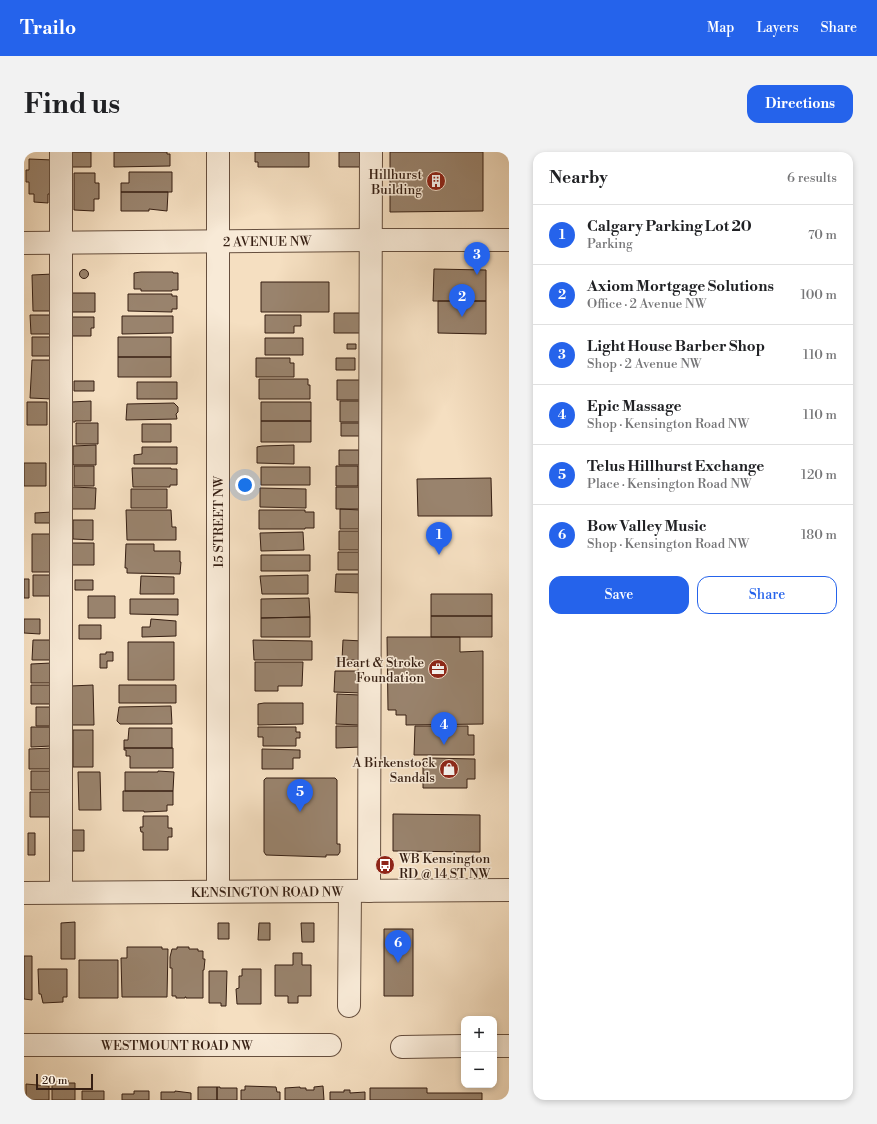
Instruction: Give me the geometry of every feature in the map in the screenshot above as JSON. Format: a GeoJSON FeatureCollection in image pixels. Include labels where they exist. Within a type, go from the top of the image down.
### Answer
{"type":"FeatureCollection","features":[{"type":"Feature","properties":{"kind":"street"},"geometry":{"type":"LineString","coordinates":[[61,152],[61,892]]}},
{"type":"Feature","properties":{"kind":"street","name":"15 STREET NW"},"geometry":{"type":"LineString","coordinates":[[218,152],[218,891]]}},
{"type":"Feature","properties":{"kind":"street"},"geometry":{"type":"LineString","coordinates":[[349,1006],[359,891],[370,240],[370,152]]}},
{"type":"Feature","properties":{"kind":"street","name":"2 AVENUE NW"},"geometry":{"type":"LineString","coordinates":[[24,243],[509,240]]}},
{"type":"Feature","properties":{"kind":"street","name":"KENSINGTON ROAD NW"},"geometry":{"type":"LineString","coordinates":[[24,893],[509,890]]}},
{"type":"Feature","properties":{"kind":"street","name":"WESTMOUNT ROAD NW"},"geometry":{"type":"LineString","coordinates":[[24,1045],[330,1045]]}},
{"type":"Feature","properties":{"kind":"street"},"geometry":{"type":"LineString","coordinates":[[402,1047],[461,1046]]}},
{"type":"Feature","properties":{"kind":"street"},"geometry":{"type":"LineString","coordinates":[[497,1046],[509,1046]]}},
{"type":"Feature","properties":{"kind":"building"},"geometry":{"type":"Polygon","coordinates":[[[72,152],[91,152],[91,167],[72,167],[72,152]]]}},
{"type":"Feature","properties":{"kind":"building"},"geometry":{"type":"Polygon","coordinates":[[[114,152],[167,152],[167,154],[170,154],[170,166],[114,167],[114,152]]]}},
{"type":"Feature","properties":{"kind":"building"},"geometry":{"type":"Polygon","coordinates":[[[255,152],[309,152],[309,167],[258,167],[258,162],[255,162],[255,152]]]}},
{"type":"Feature","properties":{"kind":"building"},"geometry":{"type":"Polygon","coordinates":[[[339,152],[361,152],[361,167],[339,167],[339,152]]]}},
{"type":"Feature","properties":{"kind":"building","name":"Hillhurst Building"},"geometry":{"type":"Polygon","coordinates":[[[390,152],[483,152],[483,211],[390,212],[390,152]]]}},
{"type":"Feature","properties":{"kind":"building"},"geometry":{"type":"Polygon","coordinates":[[[29,159],[53,160],[53,194],[48,194],[48,203],[34,202],[34,194],[29,194],[29,182],[26,182],[26,170],[29,170],[29,159]]]}},
{"type":"Feature","properties":{"kind":"building"},"geometry":{"type":"Polygon","coordinates":[[[129,172],[172,172],[172,192],[121,192],[121,183],[129,183],[129,172]]]}},
{"type":"Feature","properties":{"kind":"building"},"geometry":{"type":"Polygon","coordinates":[[[74,173],[95,173],[95,183],[99,183],[99,199],[94,199],[94,211],[74,210],[74,173]]]}},
{"type":"Feature","properties":{"kind":"building"},"geometry":{"type":"Polygon","coordinates":[[[121,192],[168,192],[167,211],[149,209],[149,211],[121,211],[121,192]]]}},
{"type":"Feature","properties":{"kind":"building"},"geometry":{"type":"Polygon","coordinates":[[[84,269],[89,274],[84,279],[79,274],[84,269]]]}},
{"type":"Feature","properties":{"kind":"building"},"geometry":{"type":"Polygon","coordinates":[[[434,269],[486,270],[486,301],[433,301],[434,269]]]}},
{"type":"Feature","properties":{"kind":"building"},"geometry":{"type":"Polygon","coordinates":[[[134,273],[178,273],[178,290],[141,291],[141,289],[134,289],[134,273]]]}},
{"type":"Feature","properties":{"kind":"building"},"geometry":{"type":"Polygon","coordinates":[[[53,274],[54,311],[33,311],[32,275],[53,274]]]}},
{"type":"Feature","properties":{"kind":"building"},"geometry":{"type":"Polygon","coordinates":[[[261,282],[329,282],[329,312],[261,312],[261,282]]]}},
{"type":"Feature","properties":{"kind":"building"},"geometry":{"type":"Polygon","coordinates":[[[72,293],[95,293],[95,312],[72,312],[72,293]]]}},
{"type":"Feature","properties":{"kind":"building"},"geometry":{"type":"Polygon","coordinates":[[[128,294],[172,294],[172,296],[177,296],[177,309],[172,309],[172,312],[128,311],[128,294]]]}},
{"type":"Feature","properties":{"kind":"building"},"geometry":{"type":"Polygon","coordinates":[[[438,301],[486,301],[486,334],[438,333],[438,301]]]}},
{"type":"Feature","properties":{"kind":"building"},"geometry":{"type":"Polygon","coordinates":[[[334,313],[360,313],[360,333],[334,333],[334,313]]]}},
{"type":"Feature","properties":{"kind":"building"},"geometry":{"type":"Polygon","coordinates":[[[30,315],[53,315],[53,334],[31,334],[30,315]]]}},
{"type":"Feature","properties":{"kind":"building"},"geometry":{"type":"Polygon","coordinates":[[[265,315],[301,315],[301,326],[294,326],[294,333],[265,333],[265,315]]]}},
{"type":"Feature","properties":{"kind":"building"},"geometry":{"type":"Polygon","coordinates":[[[122,316],[173,316],[173,333],[122,334],[122,316]]]}},
{"type":"Feature","properties":{"kind":"building"},"geometry":{"type":"Polygon","coordinates":[[[71,317],[94,317],[94,328],[91,328],[91,336],[71,336],[71,317]]]}},
{"type":"Feature","properties":{"kind":"building"},"geometry":{"type":"Polygon","coordinates":[[[32,337],[53,337],[53,356],[32,356],[32,337]]]}},
{"type":"Feature","properties":{"kind":"building"},"geometry":{"type":"Polygon","coordinates":[[[118,337],[171,337],[171,357],[118,357],[118,337]]]}},
{"type":"Feature","properties":{"kind":"building"},"geometry":{"type":"Polygon","coordinates":[[[265,338],[303,338],[303,355],[265,355],[265,338]]]}},
{"type":"Feature","properties":{"kind":"building"},"geometry":{"type":"Polygon","coordinates":[[[347,344],[356,344],[356,349],[347,349],[347,344]]]}},
{"type":"Feature","properties":{"kind":"building"},"geometry":{"type":"Polygon","coordinates":[[[118,357],[171,357],[171,377],[118,377],[118,357]]]}},
{"type":"Feature","properties":{"kind":"building"},"geometry":{"type":"Polygon","coordinates":[[[256,358],[290,358],[290,363],[294,363],[294,377],[256,377],[256,358]]]}},
{"type":"Feature","properties":{"kind":"building"},"geometry":{"type":"Polygon","coordinates":[[[336,358],[355,358],[355,370],[336,370],[336,358]]]}},
{"type":"Feature","properties":{"kind":"building"},"geometry":{"type":"Polygon","coordinates":[[[32,360],[54,360],[52,399],[30,398],[32,360]]]}},
{"type":"Feature","properties":{"kind":"building"},"geometry":{"type":"Polygon","coordinates":[[[259,379],[308,379],[308,385],[310,385],[310,399],[259,399],[259,379]]]}},
{"type":"Feature","properties":{"kind":"building"},"geometry":{"type":"Polygon","coordinates":[[[337,380],[360,380],[360,400],[337,400],[337,380]]]}},
{"type":"Feature","properties":{"kind":"building"},"geometry":{"type":"Polygon","coordinates":[[[74,381],[94,381],[94,391],[74,391],[74,381]]]}},
{"type":"Feature","properties":{"kind":"building"},"geometry":{"type":"Polygon","coordinates":[[[137,382],[177,382],[177,399],[137,399],[137,382]]]}},
{"type":"Feature","properties":{"kind":"building"},"geometry":{"type":"Polygon","coordinates":[[[91,401],[91,421],[72,422],[71,402],[91,401]]]}},
{"type":"Feature","properties":{"kind":"building"},"geometry":{"type":"Polygon","coordinates":[[[340,401],[361,401],[361,422],[340,422],[340,401]]]}},
{"type":"Feature","properties":{"kind":"building"},"geometry":{"type":"Polygon","coordinates":[[[27,402],[47,402],[47,425],[27,425],[27,402]]]}},
{"type":"Feature","properties":{"kind":"building"},"geometry":{"type":"Polygon","coordinates":[[[261,402],[311,402],[311,421],[261,421],[261,402]]]}},
{"type":"Feature","properties":{"kind":"building"},"geometry":{"type":"Polygon","coordinates":[[[174,403],[178,407],[178,412],[176,414],[177,419],[126,420],[127,404],[174,403]]]}},
{"type":"Feature","properties":{"kind":"building"},"geometry":{"type":"Polygon","coordinates":[[[261,421],[311,421],[311,442],[261,442],[261,421]]]}},
{"type":"Feature","properties":{"kind":"building"},"geometry":{"type":"Polygon","coordinates":[[[76,423],[98,423],[98,444],[76,444],[76,423]]]}},
{"type":"Feature","properties":{"kind":"building"},"geometry":{"type":"Polygon","coordinates":[[[341,423],[361,423],[361,436],[341,436],[341,423]]]}},
{"type":"Feature","properties":{"kind":"building"},"geometry":{"type":"Polygon","coordinates":[[[142,424],[171,424],[171,442],[142,442],[142,424]]]}},
{"type":"Feature","properties":{"kind":"building"},"geometry":{"type":"Polygon","coordinates":[[[96,445],[96,465],[73,465],[73,446],[96,445]]]}},
{"type":"Feature","properties":{"kind":"building"},"geometry":{"type":"Polygon","coordinates":[[[294,445],[294,464],[257,463],[257,447],[294,445]]]}},
{"type":"Feature","properties":{"kind":"building"},"geometry":{"type":"Polygon","coordinates":[[[142,447],[177,447],[177,464],[134,464],[134,455],[142,454],[142,447]]]}},
{"type":"Feature","properties":{"kind":"building"},"geometry":{"type":"Polygon","coordinates":[[[339,450],[359,450],[359,465],[339,465],[339,450]]]}},
{"type":"Feature","properties":{"kind":"building"},"geometry":{"type":"Polygon","coordinates":[[[24,463],[46,463],[46,486],[24,486],[24,463]]]}},
{"type":"Feature","properties":{"kind":"building"},"geometry":{"type":"Polygon","coordinates":[[[74,466],[94,466],[94,486],[74,486],[74,466]]]}},
{"type":"Feature","properties":{"kind":"building"},"geometry":{"type":"Polygon","coordinates":[[[336,466],[358,466],[358,486],[336,486],[336,466]]]}},
{"type":"Feature","properties":{"kind":"building"},"geometry":{"type":"Polygon","coordinates":[[[261,467],[310,467],[310,485],[261,485],[261,467]]]}},
{"type":"Feature","properties":{"kind":"building"},"geometry":{"type":"Polygon","coordinates":[[[132,468],[177,469],[177,485],[170,485],[170,487],[133,487],[132,468]]]}},
{"type":"Feature","properties":{"kind":"building"},"geometry":{"type":"Polygon","coordinates":[[[491,478],[492,516],[418,516],[417,479],[491,478]]]}},
{"type":"Feature","properties":{"kind":"building"},"geometry":{"type":"Polygon","coordinates":[[[72,487],[96,488],[95,509],[71,509],[72,487]]]}},
{"type":"Feature","properties":{"kind":"building"},"geometry":{"type":"Polygon","coordinates":[[[336,487],[360,487],[359,509],[336,509],[336,487]]]}},
{"type":"Feature","properties":{"kind":"building"},"geometry":{"type":"Polygon","coordinates":[[[260,488],[306,489],[306,508],[260,507],[260,488]]]}},
{"type":"Feature","properties":{"kind":"building"},"geometry":{"type":"Polygon","coordinates":[[[131,489],[167,489],[167,508],[131,508],[131,489]]]}},
{"type":"Feature","properties":{"kind":"building"},"geometry":{"type":"Polygon","coordinates":[[[340,509],[360,510],[360,529],[340,529],[340,509]]]}},
{"type":"Feature","properties":{"kind":"building"},"geometry":{"type":"Polygon","coordinates":[[[126,510],[171,510],[172,527],[176,527],[176,540],[127,540],[126,510]]]}},
{"type":"Feature","properties":{"kind":"building"},"geometry":{"type":"Polygon","coordinates":[[[259,510],[305,510],[305,512],[314,512],[314,528],[259,529],[259,510]]]}},
{"type":"Feature","properties":{"kind":"building"},"geometry":{"type":"Polygon","coordinates":[[[52,512],[52,523],[35,523],[35,513],[52,512]]]}},
{"type":"Feature","properties":{"kind":"building"},"geometry":{"type":"Polygon","coordinates":[[[73,520],[93,520],[93,540],[73,539],[73,520]]]}},
{"type":"Feature","properties":{"kind":"building"},"geometry":{"type":"Polygon","coordinates":[[[339,531],[362,531],[362,550],[339,550],[339,531]]]}},
{"type":"Feature","properties":{"kind":"building"},"geometry":{"type":"Polygon","coordinates":[[[303,532],[304,550],[261,551],[260,533],[303,532]]]}},
{"type":"Feature","properties":{"kind":"building"},"geometry":{"type":"Polygon","coordinates":[[[32,534],[54,534],[54,572],[32,572],[32,534]]]}},
{"type":"Feature","properties":{"kind":"building"},"geometry":{"type":"Polygon","coordinates":[[[72,543],[94,543],[94,565],[72,565],[72,543]]]}},
{"type":"Feature","properties":{"kind":"building"},"geometry":{"type":"Polygon","coordinates":[[[126,544],[154,544],[154,551],[180,551],[180,574],[127,573],[127,568],[125,568],[126,544]]]}},
{"type":"Feature","properties":{"kind":"building"},"geometry":{"type":"Polygon","coordinates":[[[338,552],[360,552],[360,570],[338,570],[338,552]]]}},
{"type":"Feature","properties":{"kind":"building"},"geometry":{"type":"Polygon","coordinates":[[[261,555],[310,555],[310,571],[261,571],[261,555]]]}},
{"type":"Feature","properties":{"kind":"building"},"geometry":{"type":"Polygon","coordinates":[[[336,574],[361,574],[361,593],[335,592],[336,574]]]}},
{"type":"Feature","properties":{"kind":"building"},"geometry":{"type":"Polygon","coordinates":[[[33,575],[54,575],[54,596],[33,596],[33,575]]]}},
{"type":"Feature","properties":{"kind":"building"},"geometry":{"type":"Polygon","coordinates":[[[308,575],[308,594],[262,594],[260,576],[308,575]]]}},
{"type":"Feature","properties":{"kind":"building"},"geometry":{"type":"Polygon","coordinates":[[[141,576],[174,577],[174,594],[140,594],[141,576]]]}},
{"type":"Feature","properties":{"kind":"building"},"geometry":{"type":"Polygon","coordinates":[[[24,579],[29,579],[29,598],[24,598],[24,579]]]}},
{"type":"Feature","properties":{"kind":"building"},"geometry":{"type":"Polygon","coordinates":[[[75,580],[93,580],[93,590],[75,590],[75,580]]]}},
{"type":"Feature","properties":{"kind":"building"},"geometry":{"type":"Polygon","coordinates":[[[431,594],[492,594],[492,616],[431,616],[431,594]]]}},
{"type":"Feature","properties":{"kind":"building"},"geometry":{"type":"Polygon","coordinates":[[[88,596],[115,596],[115,618],[88,618],[88,596]]]}},
{"type":"Feature","properties":{"kind":"building"},"geometry":{"type":"Polygon","coordinates":[[[309,598],[310,617],[261,618],[261,599],[309,598]]]}},
{"type":"Feature","properties":{"kind":"building"},"geometry":{"type":"Polygon","coordinates":[[[130,599],[178,599],[178,615],[130,614],[130,599]]]}},
{"type":"Feature","properties":{"kind":"building"},"geometry":{"type":"Polygon","coordinates":[[[431,616],[492,616],[492,637],[431,637],[431,616]]]}},
{"type":"Feature","properties":{"kind":"building"},"geometry":{"type":"Polygon","coordinates":[[[310,617],[310,637],[261,637],[261,618],[310,617]]]}},
{"type":"Feature","properties":{"kind":"building"},"geometry":{"type":"Polygon","coordinates":[[[24,619],[40,619],[40,634],[24,633],[24,619]]]}},
{"type":"Feature","properties":{"kind":"building"},"geometry":{"type":"Polygon","coordinates":[[[151,619],[176,621],[176,636],[142,637],[142,627],[150,627],[151,619]]]}},
{"type":"Feature","properties":{"kind":"building"},"geometry":{"type":"Polygon","coordinates":[[[79,625],[101,625],[101,639],[79,639],[79,625]]]}},
{"type":"Feature","properties":{"kind":"building"},"geometry":{"type":"Polygon","coordinates":[[[387,637],[460,637],[460,652],[483,651],[483,724],[406,725],[406,715],[396,715],[396,710],[388,710],[387,637]]]}},
{"type":"Feature","properties":{"kind":"building"},"geometry":{"type":"Polygon","coordinates":[[[33,640],[52,640],[52,660],[32,660],[33,640]]]}},
{"type":"Feature","properties":{"kind":"building"},"geometry":{"type":"Polygon","coordinates":[[[253,640],[312,641],[312,660],[254,660],[253,640]]]}},
{"type":"Feature","properties":{"kind":"building"},"geometry":{"type":"Polygon","coordinates":[[[343,640],[363,641],[363,660],[342,660],[343,640]]]}},
{"type":"Feature","properties":{"kind":"building"},"geometry":{"type":"Polygon","coordinates":[[[128,642],[174,642],[174,680],[128,680],[128,642]]]}},
{"type":"Feature","properties":{"kind":"building"},"geometry":{"type":"Polygon","coordinates":[[[106,652],[113,652],[113,661],[107,661],[107,668],[100,668],[100,654],[106,654],[106,652]]]}},
{"type":"Feature","properties":{"kind":"building"},"geometry":{"type":"Polygon","coordinates":[[[255,662],[303,662],[302,686],[278,686],[278,691],[255,691],[255,662]]]}},
{"type":"Feature","properties":{"kind":"building"},"geometry":{"type":"Polygon","coordinates":[[[51,663],[52,683],[31,683],[31,664],[51,663]]]}},
{"type":"Feature","properties":{"kind":"building"},"geometry":{"type":"Polygon","coordinates":[[[335,671],[362,671],[361,693],[334,692],[335,671]]]}},
{"type":"Feature","properties":{"kind":"building"},"geometry":{"type":"Polygon","coordinates":[[[31,685],[50,685],[50,704],[31,704],[31,685]]]}},
{"type":"Feature","properties":{"kind":"building"},"geometry":{"type":"Polygon","coordinates":[[[93,685],[94,725],[71,725],[71,686],[93,685]]]}},
{"type":"Feature","properties":{"kind":"building"},"geometry":{"type":"Polygon","coordinates":[[[119,685],[176,685],[176,703],[119,703],[119,685]]]}},
{"type":"Feature","properties":{"kind":"building"},"geometry":{"type":"Polygon","coordinates":[[[337,694],[360,695],[359,725],[336,724],[337,694]]]}},
{"type":"Feature","properties":{"kind":"building"},"geometry":{"type":"Polygon","coordinates":[[[303,703],[303,724],[258,725],[258,704],[303,703]]]}},
{"type":"Feature","properties":{"kind":"building"},"geometry":{"type":"Polygon","coordinates":[[[171,706],[172,724],[120,724],[117,721],[119,707],[171,706]]]}},
{"type":"Feature","properties":{"kind":"building"},"geometry":{"type":"Polygon","coordinates":[[[36,707],[54,707],[54,726],[36,726],[36,707]]]}},
{"type":"Feature","properties":{"kind":"building"},"geometry":{"type":"Polygon","coordinates":[[[336,726],[361,726],[361,747],[336,748],[336,726]]]}},
{"type":"Feature","properties":{"kind":"building"},"geometry":{"type":"Polygon","coordinates":[[[415,726],[468,726],[468,735],[474,735],[474,755],[414,755],[415,726]]]}},
{"type":"Feature","properties":{"kind":"building"},"geometry":{"type":"Polygon","coordinates":[[[31,727],[52,727],[52,746],[31,747],[31,727]]]}},
{"type":"Feature","properties":{"kind":"building"},"geometry":{"type":"Polygon","coordinates":[[[258,727],[296,727],[296,732],[300,732],[300,738],[296,738],[296,746],[263,746],[263,737],[258,737],[258,727]]]}},
{"type":"Feature","properties":{"kind":"building"},"geometry":{"type":"Polygon","coordinates":[[[129,728],[172,728],[172,748],[124,748],[124,740],[128,740],[129,728]]]}},
{"type":"Feature","properties":{"kind":"building"},"geometry":{"type":"Polygon","coordinates":[[[73,730],[93,730],[93,767],[73,767],[73,730]]]}},
{"type":"Feature","properties":{"kind":"building"},"geometry":{"type":"Polygon","coordinates":[[[52,748],[53,769],[29,769],[29,749],[52,748]]]}},
{"type":"Feature","properties":{"kind":"building"},"geometry":{"type":"Polygon","coordinates":[[[124,748],[173,748],[173,768],[130,768],[130,756],[126,756],[126,750],[124,750],[124,748]]]}},
{"type":"Feature","properties":{"kind":"building"},"geometry":{"type":"Polygon","coordinates":[[[262,749],[300,750],[300,758],[293,758],[293,769],[262,769],[262,749]]]}},
{"type":"Feature","properties":{"kind":"building","name":"A Birkenstock Sandals"},"geometry":{"type":"Polygon","coordinates":[[[423,759],[475,759],[475,779],[467,779],[467,788],[423,788],[423,759]]]}},
{"type":"Feature","properties":{"kind":"building"},"geometry":{"type":"Polygon","coordinates":[[[31,771],[53,771],[52,790],[31,790],[31,771]]]}},
{"type":"Feature","properties":{"kind":"building"},"geometry":{"type":"Polygon","coordinates":[[[78,772],[100,772],[101,810],[79,810],[78,772]]]}},
{"type":"Feature","properties":{"kind":"building"},"geometry":{"type":"Polygon","coordinates":[[[125,772],[174,772],[173,791],[125,791],[125,772]]]}},
{"type":"Feature","properties":{"kind":"building"},"geometry":{"type":"Polygon","coordinates":[[[266,778],[335,778],[337,780],[337,844],[340,844],[340,852],[338,855],[326,855],[326,857],[266,855],[264,852],[264,780],[266,778]]]}},
{"type":"Feature","properties":{"kind":"building"},"geometry":{"type":"Polygon","coordinates":[[[123,791],[173,791],[173,805],[167,805],[167,811],[123,811],[123,791]]]}},
{"type":"Feature","properties":{"kind":"building"},"geometry":{"type":"Polygon","coordinates":[[[30,792],[53,792],[53,817],[30,817],[30,792]]]}},
{"type":"Feature","properties":{"kind":"building"},"geometry":{"type":"Polygon","coordinates":[[[393,814],[480,815],[480,852],[393,851],[393,814]]]}},
{"type":"Feature","properties":{"kind":"building"},"geometry":{"type":"Polygon","coordinates":[[[143,816],[168,816],[168,828],[172,828],[172,837],[168,837],[168,850],[143,850],[143,832],[141,832],[140,827],[143,827],[143,816]]]}},
{"type":"Feature","properties":{"kind":"building"},"geometry":{"type":"Polygon","coordinates":[[[72,830],[84,830],[84,851],[72,851],[72,830]]]}},
{"type":"Feature","properties":{"kind":"building"},"geometry":{"type":"Polygon","coordinates":[[[28,833],[35,833],[35,855],[28,855],[28,833]]]}},
{"type":"Feature","properties":{"kind":"building"},"geometry":{"type":"Polygon","coordinates":[[[75,922],[75,959],[61,959],[61,923],[75,922]]]}},
{"type":"Feature","properties":{"kind":"building"},"geometry":{"type":"Polygon","coordinates":[[[218,923],[229,923],[229,939],[218,939],[218,923]]]}},
{"type":"Feature","properties":{"kind":"building"},"geometry":{"type":"Polygon","coordinates":[[[259,923],[270,923],[270,940],[258,940],[259,923]]]}},
{"type":"Feature","properties":{"kind":"building"},"geometry":{"type":"Polygon","coordinates":[[[301,923],[314,923],[314,942],[302,942],[301,923]]]}},
{"type":"Feature","properties":{"kind":"building"},"geometry":{"type":"Polygon","coordinates":[[[384,929],[413,929],[413,996],[384,996],[384,929]]]}},
{"type":"Feature","properties":{"kind":"building"},"geometry":{"type":"Polygon","coordinates":[[[127,947],[162,947],[162,949],[168,949],[167,997],[122,997],[121,958],[127,958],[127,947]]]}},
{"type":"Feature","properties":{"kind":"building"},"geometry":{"type":"Polygon","coordinates":[[[177,947],[189,947],[189,949],[198,949],[198,951],[203,951],[203,959],[205,959],[203,970],[203,998],[176,998],[176,996],[172,996],[172,968],[170,968],[170,957],[172,949],[177,949],[177,947]]]}},
{"type":"Feature","properties":{"kind":"building"},"geometry":{"type":"Polygon","coordinates":[[[293,953],[302,953],[302,965],[311,965],[311,996],[298,996],[298,1003],[288,1003],[288,996],[275,996],[275,965],[293,965],[293,953]]]}},
{"type":"Feature","properties":{"kind":"building"},"geometry":{"type":"Polygon","coordinates":[[[24,956],[32,956],[32,1000],[24,999],[24,956]]]}},
{"type":"Feature","properties":{"kind":"building"},"geometry":{"type":"Polygon","coordinates":[[[79,960],[118,960],[118,998],[79,998],[79,960]]]}},
{"type":"Feature","properties":{"kind":"building"},"geometry":{"type":"Polygon","coordinates":[[[38,969],[67,969],[67,997],[63,997],[63,1002],[43,1003],[41,994],[39,994],[38,969]]]}},
{"type":"Feature","properties":{"kind":"building"},"geometry":{"type":"Polygon","coordinates":[[[242,969],[261,969],[261,1004],[237,1004],[236,989],[239,988],[239,976],[242,976],[242,969]]]}},
{"type":"Feature","properties":{"kind":"building"},"geometry":{"type":"Polygon","coordinates":[[[209,971],[227,971],[226,1006],[221,1006],[221,1003],[209,1003],[209,971]]]}},
{"type":"Feature","properties":{"kind":"building"},"geometry":{"type":"Polygon","coordinates":[[[52,1080],[68,1080],[68,1083],[75,1083],[75,1100],[52,1100],[52,1080]]]}},
{"type":"Feature","properties":{"kind":"building"},"geometry":{"type":"Polygon","coordinates":[[[26,1084],[49,1086],[49,1100],[26,1100],[26,1084]]]}},
{"type":"Feature","properties":{"kind":"building"},"geometry":{"type":"Polygon","coordinates":[[[245,1086],[276,1087],[277,1092],[280,1092],[280,1100],[241,1100],[241,1090],[245,1090],[245,1086]]]}},
{"type":"Feature","properties":{"kind":"building"},"geometry":{"type":"Polygon","coordinates":[[[323,1086],[324,1100],[285,1100],[285,1088],[300,1087],[306,1088],[306,1090],[314,1090],[314,1087],[323,1086]]]}},
{"type":"Feature","properties":{"kind":"building"},"geometry":{"type":"Polygon","coordinates":[[[198,1087],[217,1087],[217,1100],[198,1100],[198,1087]]]}},
{"type":"Feature","properties":{"kind":"building"},"geometry":{"type":"Polygon","coordinates":[[[217,1087],[237,1088],[237,1100],[217,1100],[217,1087]]]}},
{"type":"Feature","properties":{"kind":"building"},"geometry":{"type":"Polygon","coordinates":[[[370,1088],[427,1088],[427,1093],[482,1093],[482,1100],[370,1100],[370,1088]]]}},
{"type":"Feature","properties":{"kind":"building"},"geometry":{"type":"Polygon","coordinates":[[[344,1090],[350,1090],[350,1093],[365,1092],[365,1100],[330,1100],[330,1092],[344,1092],[344,1090]]]}},
{"type":"Feature","properties":{"kind":"building"},"geometry":{"type":"Polygon","coordinates":[[[82,1091],[104,1091],[104,1100],[82,1100],[82,1091]]]}},
{"type":"Feature","properties":{"kind":"building"},"geometry":{"type":"Polygon","coordinates":[[[134,1091],[149,1091],[149,1100],[122,1100],[122,1094],[134,1094],[134,1091]]]}},
{"type":"Feature","properties":{"kind":"building"},"geometry":{"type":"Polygon","coordinates":[[[175,1091],[191,1093],[191,1100],[161,1100],[161,1092],[175,1091]]]}},
{"type":"Feature","properties":{"kind":"place","name":"Hillhurst Building"},"geometry":{"type":"Point","coordinates":[436,181]}},
{"type":"Feature","properties":{"kind":"place","name":"Light House Barber Shop"},"geometry":{"type":"Point","coordinates":[477,275]}},
{"type":"Feature","properties":{"kind":"place","name":"Axiom Mortgage Solutions"},"geometry":{"type":"Point","coordinates":[462,317]}},
{"type":"Feature","properties":{"kind":"place","name":"Calgary Parking Lot 20"},"geometry":{"type":"Point","coordinates":[439,555]}},
{"type":"Feature","properties":{"kind":"place","name":"Heart & Stroke Foundation"},"geometry":{"type":"Point","coordinates":[438,669]}},
{"type":"Feature","properties":{"kind":"place","name":"Epic Massage"},"geometry":{"type":"Point","coordinates":[444,745]}},
{"type":"Feature","properties":{"kind":"place","name":"A Birkenstock Sandals"},"geometry":{"type":"Point","coordinates":[449,769]}},
{"type":"Feature","properties":{"kind":"place","name":"Telus Hillhurst Exchange"},"geometry":{"type":"Point","coordinates":[300,812]}},
{"type":"Feature","properties":{"kind":"place","name":"WB Kensington RD @ 14 ST NW"},"geometry":{"type":"Point","coordinates":[385,865]}},
{"type":"Feature","properties":{"kind":"place","name":"Bow Valley Music"},"geometry":{"type":"Point","coordinates":[398,963]}}]}
